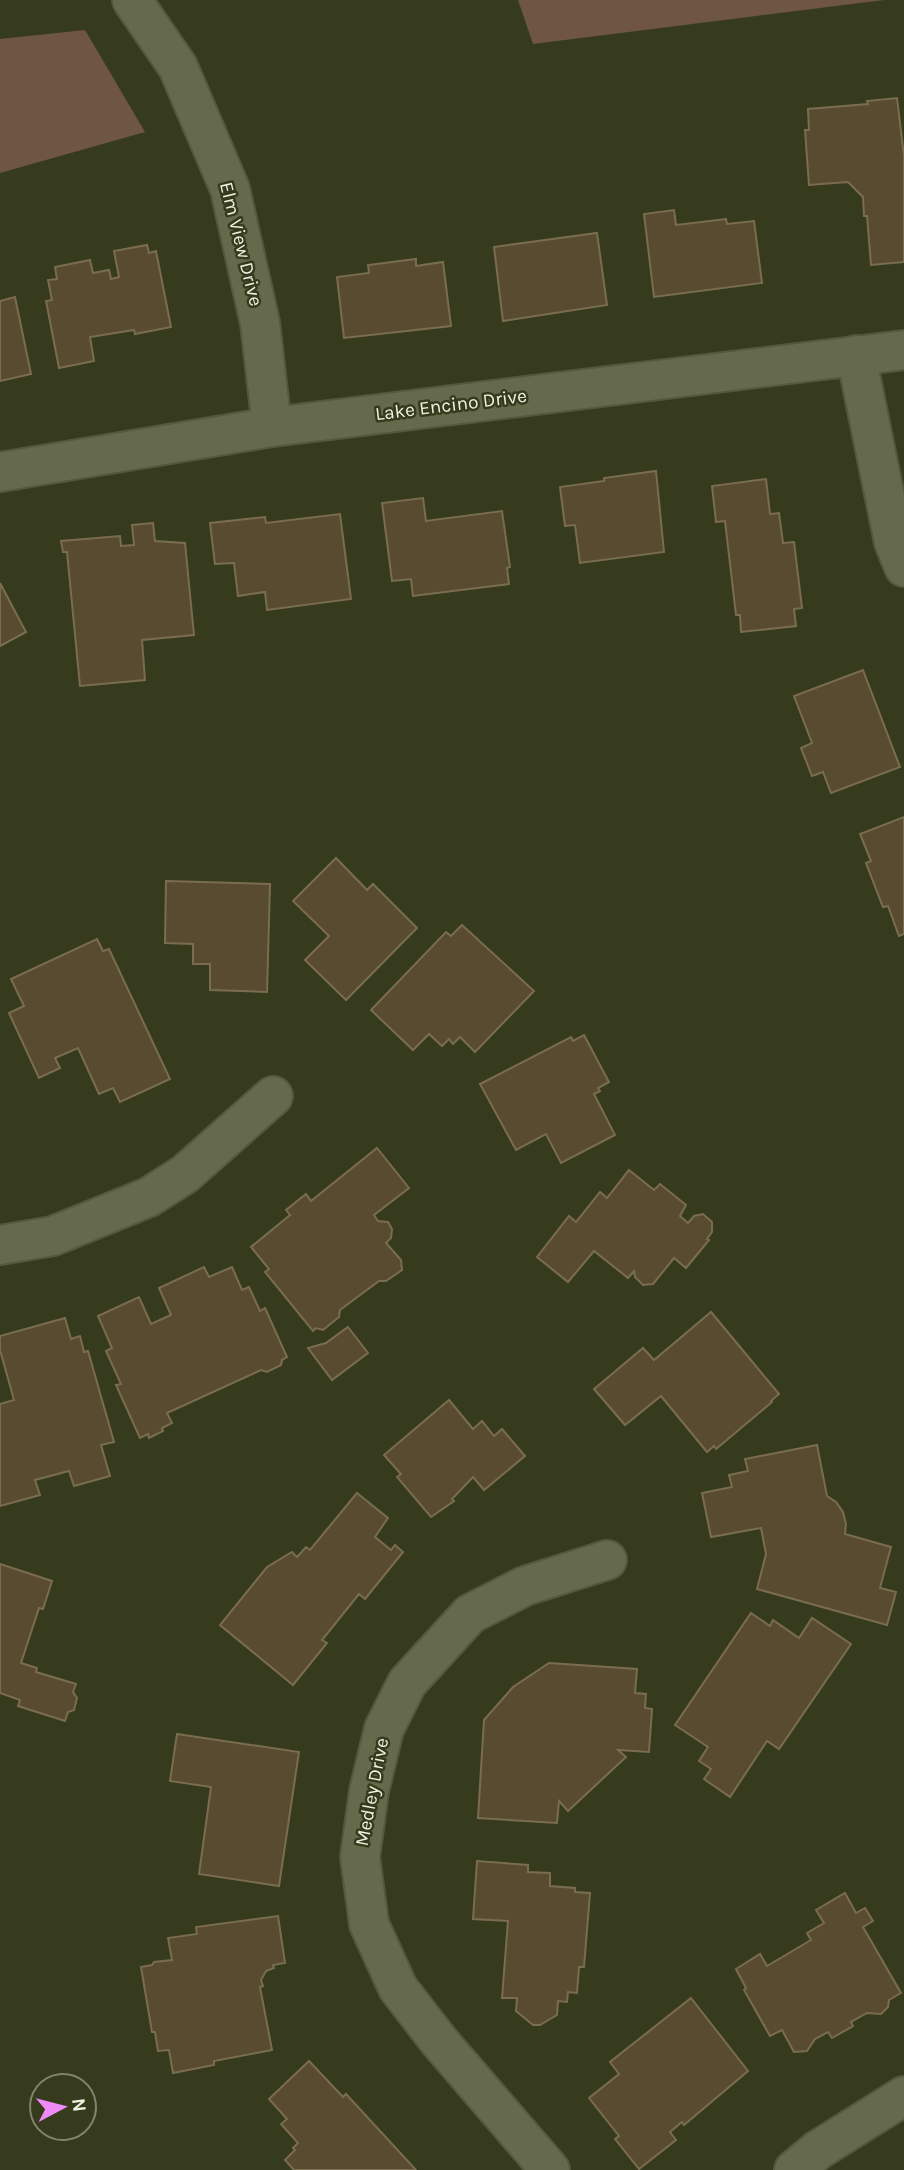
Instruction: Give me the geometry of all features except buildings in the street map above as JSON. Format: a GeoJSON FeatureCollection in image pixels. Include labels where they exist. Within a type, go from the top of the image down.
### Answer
{"type":"FeatureCollection","features":[{"type":"Feature","properties":{"kind":"street","name":"Elm View Drive"},"geometry":{"type":"LineString","coordinates":[[132,0],[178,67],[230,189],[260,323],[272,427]]}},
{"type":"Feature","properties":{"kind":"street","name":"Lake Encino Drive"},"geometry":{"type":"LineString","coordinates":[[0,472],[272,427],[904,350]]}},
{"type":"Feature","properties":{"kind":"street"},"geometry":{"type":"LineString","coordinates":[[856,355],[891,528],[904,567]]}},
{"type":"Feature","properties":{"kind":"street"},"geometry":{"type":"LineString","coordinates":[[0,1245],[53,1236],[149,1197],[185,1174],[273,1096]]}},
{"type":"Feature","properties":{"kind":"street","name":"Medley Drive"},"geometry":{"type":"LineString","coordinates":[[550,2170],[439,2041],[398,1988],[369,1924],[360,1857],[369,1791],[384,1729],[407,1682],[470,1614],[525,1586],[607,1560]]}},
{"type":"Feature","properties":{"kind":"street"},"geometry":{"type":"LineString","coordinates":[[794,2170],[818,2150],[904,2096]]}},
{"type":"Feature","properties":{"kind":"shaded area"},"geometry":{"type":"Polygon","coordinates":[[[518,0],[884,0],[533,44],[518,0]]]}},
{"type":"Feature","properties":{"kind":"shaded area"},"geometry":{"type":"Polygon","coordinates":[[[85,30],[145,132],[0,173],[0,39],[85,30]]]}}]}
